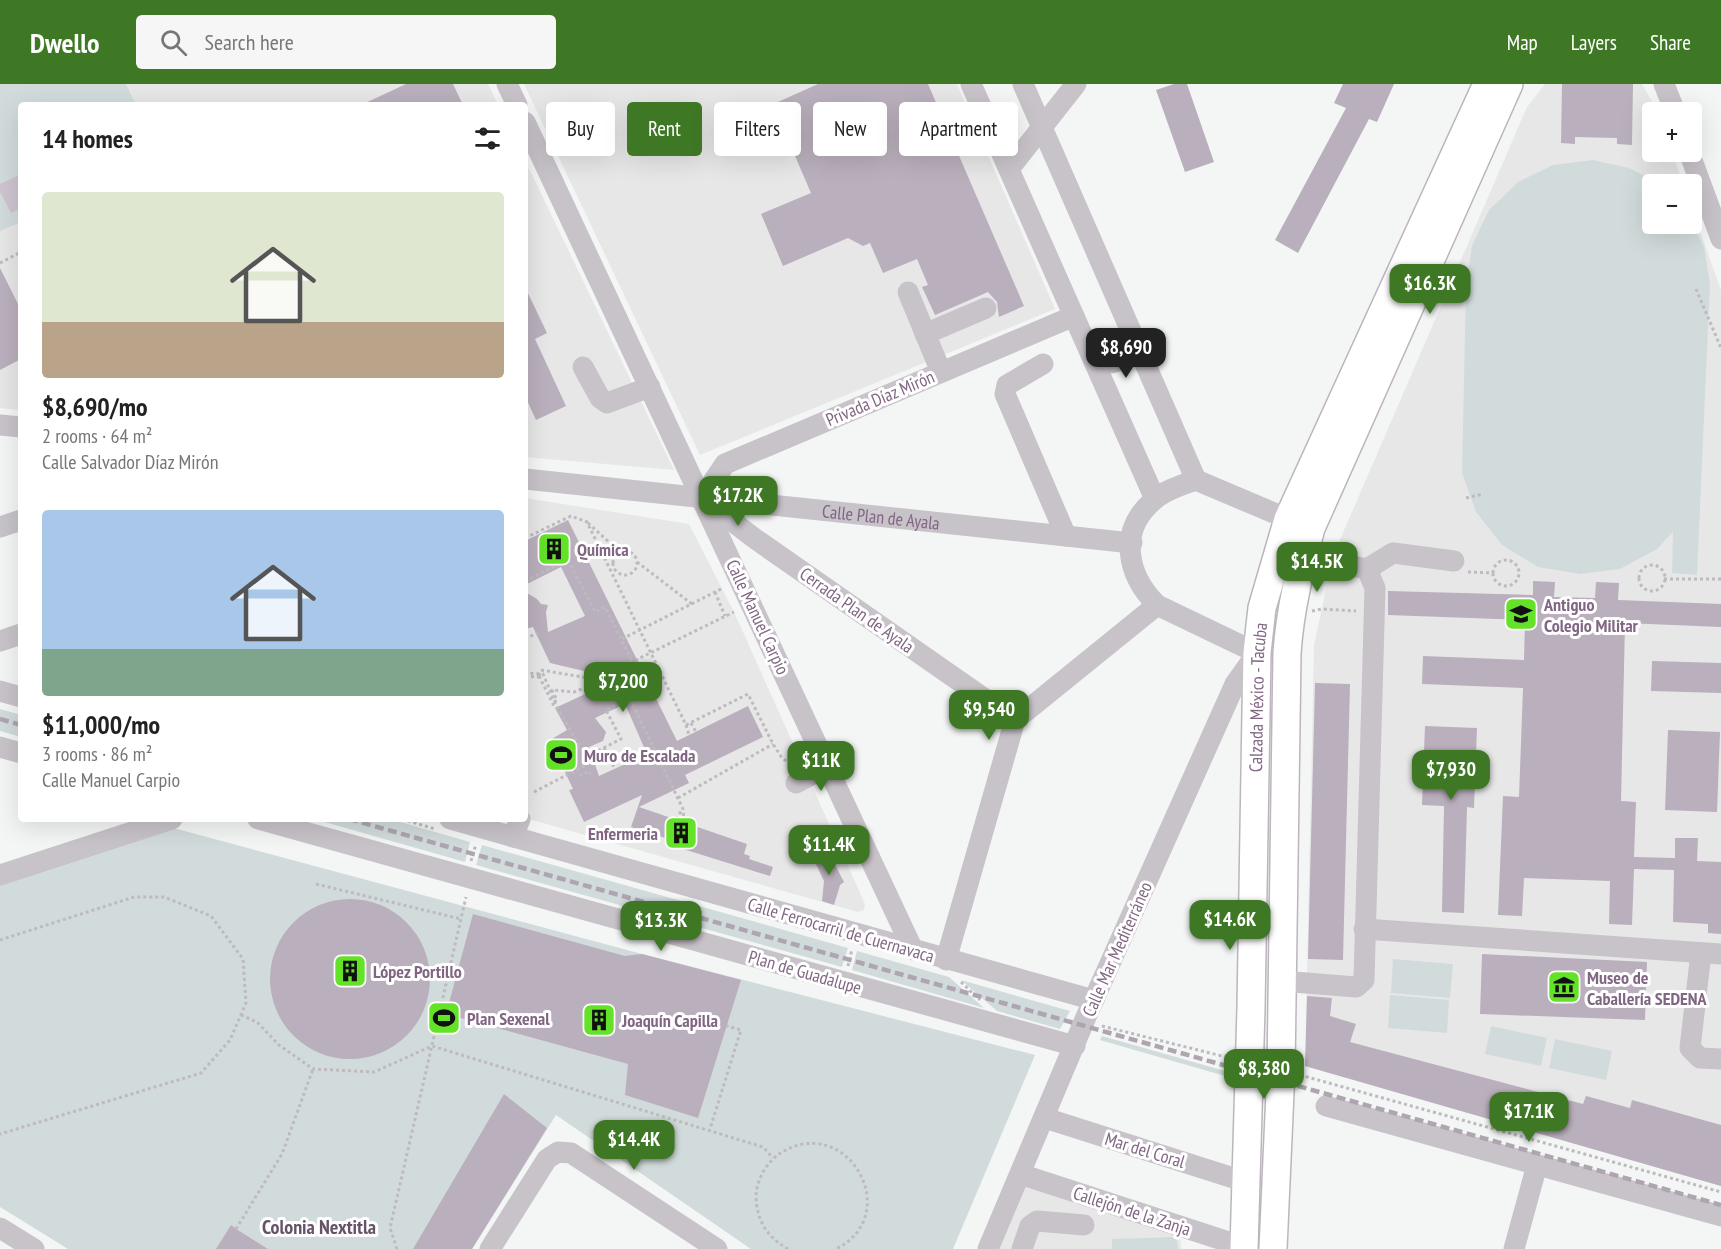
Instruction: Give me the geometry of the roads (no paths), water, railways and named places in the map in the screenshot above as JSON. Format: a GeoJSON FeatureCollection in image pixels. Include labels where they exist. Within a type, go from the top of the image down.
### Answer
{"type":"FeatureCollection","features":[{"type":"Feature","properties":{"kind":"main road","name":"Calzada México - Tacuba"},"geometry":{"type":"LineString","coordinates":[[1273,1249],[1281,1017],[1289,616],[1303,556],[1300,524],[1487,84]]}},
{"type":"Feature","properties":{"kind":"main road","name":"Calzada México - Tacuba"},"geometry":{"type":"LineString","coordinates":[[1244,1248],[1257,653],[1262,608],[1509,84]]}},
{"type":"Feature","properties":{"kind":"main road"},"geometry":{"type":"LineString","coordinates":[[1251,1008],[1255,1020],[1263,1027],[1277,1024],[1281,1017]]}},
{"type":"Feature","properties":{"kind":"main road"},"geometry":{"type":"LineString","coordinates":[[1247,1134],[1258,1122],[1273,1126],[1277,1135]]}},
{"type":"Feature","properties":{"kind":"street"},"geometry":{"type":"LineString","coordinates":[[507,84],[516,102]]}},
{"type":"Feature","properties":{"kind":"street"},"geometry":{"type":"LineString","coordinates":[[971,84],[1155,499]]}},
{"type":"Feature","properties":{"kind":"street"},"geometry":{"type":"LineString","coordinates":[[1023,84],[1196,480],[1300,524]]}},
{"type":"Feature","properties":{"kind":"street"},"geometry":{"type":"LineString","coordinates":[[1009,169],[1076,84]]}},
{"type":"Feature","properties":{"kind":"street"},"geometry":{"type":"LineString","coordinates":[[1664,84],[1671,102]]}},
{"type":"Feature","properties":{"kind":"street","name":"Calle Manuel Carpio"},"geometry":{"type":"LineString","coordinates":[[528,132],[741,579],[913,950]]}},
{"type":"Feature","properties":{"kind":"street"},"geometry":{"type":"LineString","coordinates":[[1693,162],[1721,239]]}},
{"type":"Feature","properties":{"kind":"street"},"geometry":{"type":"LineString","coordinates":[[908,292],[941,372]]}},
{"type":"Feature","properties":{"kind":"street"},"geometry":{"type":"LineString","coordinates":[[925,334],[986,308]]}},
{"type":"Feature","properties":{"kind":"street","name":"Privada Díaz Mirón"},"geometry":{"type":"LineString","coordinates":[[702,498],[725,464],[1074,316]]}},
{"type":"Feature","properties":{"kind":"street"},"geometry":{"type":"LineString","coordinates":[[1094,360],[1110,364],[1119,362],[1131,350],[1134,342]]}},
{"type":"Feature","properties":{"kind":"street"},"geometry":{"type":"LineString","coordinates":[[1043,364],[1007,385],[1005,394],[1066,536]]}},
{"type":"Feature","properties":{"kind":"street"},"geometry":{"type":"LineString","coordinates":[[583,367],[600,398],[607,403],[650,387]]}},
{"type":"Feature","properties":{"kind":"street"},"geometry":{"type":"LineString","coordinates":[[0,425],[18,427]]}},
{"type":"Feature","properties":{"kind":"street","name":"Calle Plan de Ayala"},"geometry":{"type":"LineString","coordinates":[[528,479],[1132,543]]}},
{"type":"Feature","properties":{"kind":"street"},"geometry":{"type":"LineString","coordinates":[[1196,480],[1155,499],[1136,525],[1129,560],[1136,578],[1157,605],[1257,653]]}},
{"type":"Feature","properties":{"kind":"street","name":"Cerrada Plan de Ayala"},"geometry":{"type":"LineString","coordinates":[[702,498],[754,538],[1015,720]]}},
{"type":"Feature","properties":{"kind":"street"},"geometry":{"type":"LineString","coordinates":[[0,527],[18,521]]}},
{"type":"Feature","properties":{"kind":"street"},"geometry":{"type":"LineString","coordinates":[[1303,556],[1367,569],[1393,553],[1454,561]]}},
{"type":"Feature","properties":{"kind":"street"},"geometry":{"type":"LineString","coordinates":[[1281,981],[1316,986],[1356,987],[1364,980],[1375,588],[1367,569]]}},
{"type":"Feature","properties":{"kind":"street"},"geometry":{"type":"LineString","coordinates":[[946,960],[1015,720],[1157,605]]}},
{"type":"Feature","properties":{"kind":"street"},"geometry":{"type":"LineString","coordinates":[[0,641],[18,635]]}},
{"type":"Feature","properties":{"kind":"street","name":"Calle Mar Mediterráneo"},"geometry":{"type":"LineString","coordinates":[[988,1249],[1094,1000],[1235,684],[1257,653]]}},
{"type":"Feature","properties":{"kind":"street"},"geometry":{"type":"LineString","coordinates":[[0,691],[18,696]]}},
{"type":"Feature","properties":{"kind":"street"},"geometry":{"type":"LineString","coordinates":[[0,747],[18,752]]}},
{"type":"Feature","properties":{"kind":"street"},"geometry":{"type":"LineString","coordinates":[[798,782],[828,766]]}},
{"type":"Feature","properties":{"kind":"street"},"geometry":{"type":"LineString","coordinates":[[0,875],[163,822]]}},
{"type":"Feature","properties":{"kind":"street","name":"Plan de Guadalupe"},"geometry":{"type":"LineString","coordinates":[[269,822],[1075,1046]]}},
{"type":"Feature","properties":{"kind":"street","name":"Calle Ferrocarril de Cuernavaca"},"geometry":{"type":"LineString","coordinates":[[472,822],[516,828],[946,960],[1094,1000]]}},
{"type":"Feature","properties":{"kind":"street"},"geometry":{"type":"LineString","coordinates":[[1364,929],[1711,953],[1690,1048],[1700,1058],[1721,1059]]}},
{"type":"Feature","properties":{"kind":"street"},"geometry":{"type":"LineString","coordinates":[[1326,1106],[1721,1216]]}},
{"type":"Feature","properties":{"kind":"street","name":"Mar del Coral"},"geometry":{"type":"LineString","coordinates":[[1045,1118],[1246,1182]]}},
{"type":"Feature","properties":{"kind":"street"},"geometry":{"type":"LineString","coordinates":[[490,1249],[547,1159],[558,1152],[571,1153],[717,1249]]}},
{"type":"Feature","properties":{"kind":"street"},"geometry":{"type":"LineString","coordinates":[[1514,1249],[1537,1165]]}},
{"type":"Feature","properties":{"kind":"street","name":"Callejón de la Zanja"},"geometry":{"type":"LineString","coordinates":[[1020,1174],[1244,1248]]}},
{"type":"Feature","properties":{"kind":"street"},"geometry":{"type":"LineString","coordinates":[[1022,1249],[1030,1226],[1037,1221],[1084,1225]]}},
{"type":"Feature","properties":{"kind":"street"},"geometry":{"type":"LineString","coordinates":[[0,1228],[33,1249]]}},
{"type":"Feature","properties":{"kind":"railway"},"geometry":{"type":"LineString","coordinates":[[0,719],[18,724]]}},
{"type":"Feature","properties":{"kind":"railway"},"geometry":{"type":"LineString","coordinates":[[360,822],[1721,1205]]}},
{"type":"Feature","properties":{"kind":"place","name":"Química"},"geometry":{"type":"Point","coordinates":[554,549]}},
{"type":"Feature","properties":{"kind":"place","name":"Antiguo Colegio Militar"},"geometry":{"type":"Point","coordinates":[1521,614]}},
{"type":"Feature","properties":{"kind":"place","name":"Muro de Escalada"},"geometry":{"type":"Point","coordinates":[561,755]}},
{"type":"Feature","properties":{"kind":"place","name":"Enfermeria"},"geometry":{"type":"Point","coordinates":[681,833]}},
{"type":"Feature","properties":{"kind":"place","name":"López Portillo"},"geometry":{"type":"Point","coordinates":[350,971]}},
{"type":"Feature","properties":{"kind":"place","name":"Museo de Caballería SEDENA"},"geometry":{"type":"Point","coordinates":[1564,987]}},
{"type":"Feature","properties":{"kind":"place","name":"Plan Sexenal"},"geometry":{"type":"Point","coordinates":[444,1018]}},
{"type":"Feature","properties":{"kind":"place","name":"Joaquín Capilla"},"geometry":{"type":"Point","coordinates":[599,1020]}},
{"type":"Feature","properties":{"kind":"district","name":"Colonia Nextitla"},"geometry":{"type":"Point","coordinates":[319,1227]}}]}
